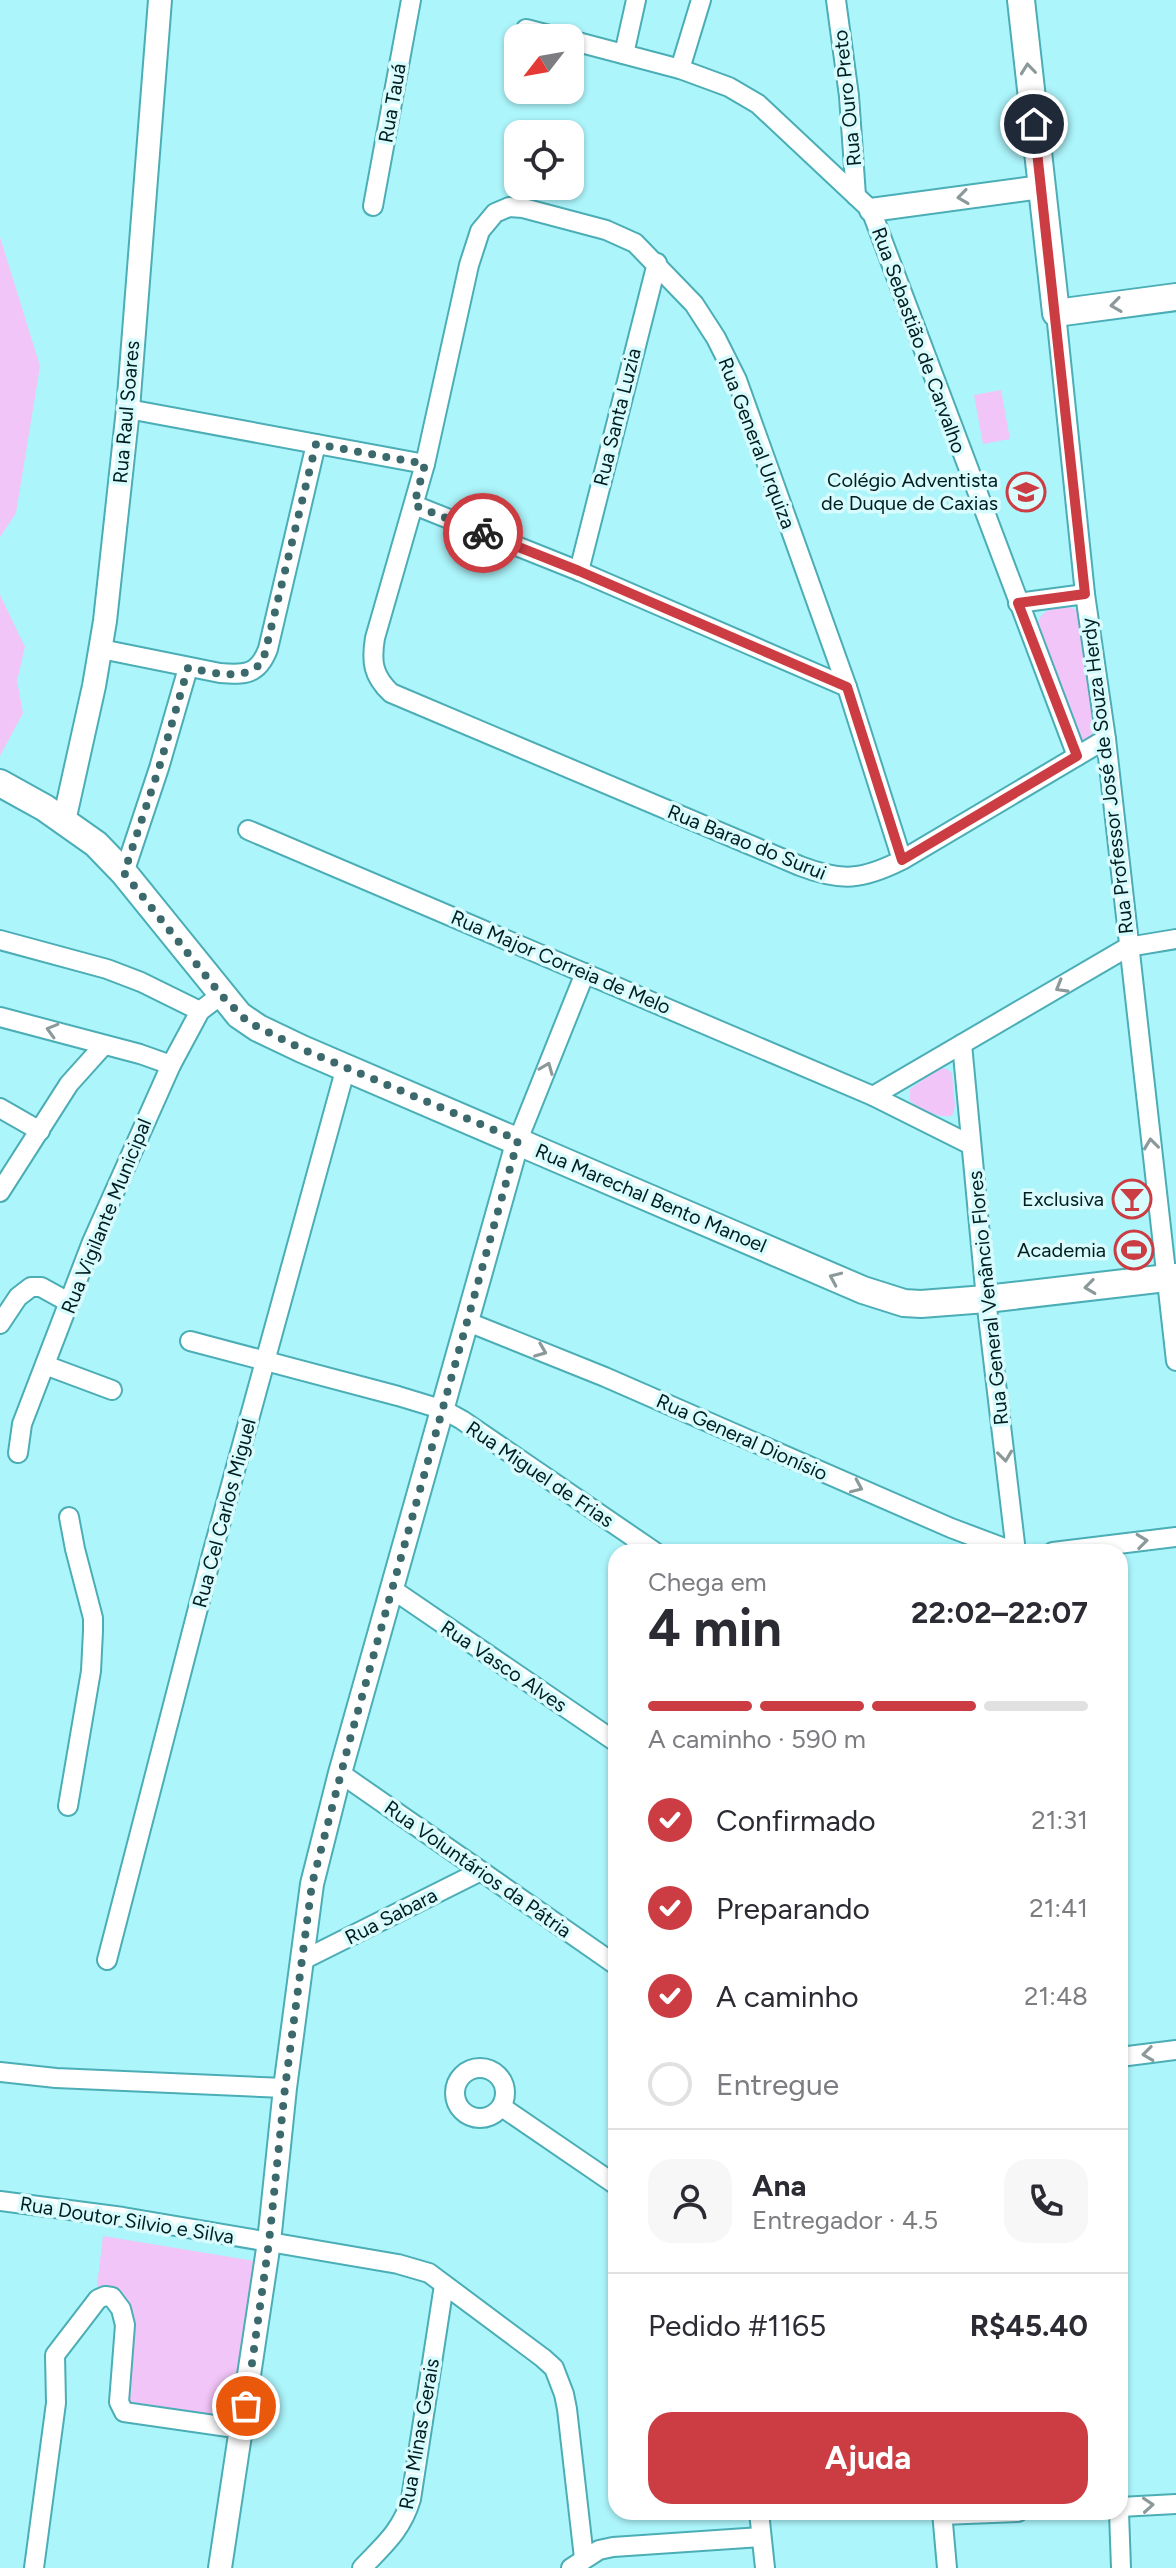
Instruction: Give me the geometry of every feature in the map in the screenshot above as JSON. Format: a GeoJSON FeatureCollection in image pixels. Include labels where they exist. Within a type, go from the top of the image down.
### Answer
{"type":"FeatureCollection","features":[{"type":"Feature","properties":{"kind":"main road","name":"Rua Professor José de Souza Herdy"},"geometry":{"type":"LineString","coordinates":[[1021,0],[1056,313]]}},
{"type":"Feature","properties":{"kind":"main road"},"geometry":{"type":"LineString","coordinates":[[1056,313],[1176,297]]}},
{"type":"Feature","properties":{"kind":"main road","name":"Rua Marechal Bento Manoel"},"geometry":{"type":"LineString","coordinates":[[0,783],[96,844],[124,873],[221,995],[248,1022],[302,1049],[886,1298],[921,1304],[1172,1278]]}},
{"type":"Feature","properties":{"kind":"street","name":"Rua Raul Soares"},"geometry":{"type":"LineString","coordinates":[[64,821],[101,649],[128,409],[160,0]]}},
{"type":"Feature","properties":{"kind":"street","name":"Rua Tauá"},"geometry":{"type":"LineString","coordinates":[[373,206],[411,0]]}},
{"type":"Feature","properties":{"kind":"street"},"geometry":{"type":"LineString","coordinates":[[624,54],[636,0]]}},
{"type":"Feature","properties":{"kind":"street"},"geometry":{"type":"LineString","coordinates":[[680,69],[701,0]]}},
{"type":"Feature","properties":{"kind":"street","name":"Rua Ouro Preto"},"geometry":{"type":"LineString","coordinates":[[836,0],[864,203]]}},
{"type":"Feature","properties":{"kind":"street","name":"Rua Sebastião de Carvalho"},"geometry":{"type":"LineString","coordinates":[[584,44],[680,69],[729,87],[758,104],[864,203],[1077,756]]}},
{"type":"Feature","properties":{"kind":"street"},"geometry":{"type":"LineString","coordinates":[[864,203],[1041,187]]}},
{"type":"Feature","properties":{"kind":"street","name":"Rua General Urquiza"},"geometry":{"type":"LineString","coordinates":[[419,706],[391,693],[376,676],[373,666],[375,638],[425,464],[469,265],[480,231],[495,213],[509,207],[606,230],[635,243],[694,304],[716,338],[737,380],[847,687],[902,860]]}},
{"type":"Feature","properties":{"kind":"street","name":"Rua Santa Luzia"},"geometry":{"type":"LineString","coordinates":[[579,571],[657,263]]}},
{"type":"Feature","properties":{"kind":"street","name":"Rua Professor José de Souza Herdy"},"geometry":{"type":"LineString","coordinates":[[1056,313],[1085,594],[1106,739],[1128,947],[1172,1278],[1176,1361]]}},
{"type":"Feature","properties":{"kind":"street"},"geometry":{"type":"LineString","coordinates":[[128,409],[425,464]]}},
{"type":"Feature","properties":{"kind":"street"},"geometry":{"type":"LineString","coordinates":[[101,649],[237,675],[249,673],[263,661],[316,444]]}},
{"type":"Feature","properties":{"kind":"street"},"geometry":{"type":"LineString","coordinates":[[414,505],[579,571],[847,687]]}},
{"type":"Feature","properties":{"kind":"street"},"geometry":{"type":"LineString","coordinates":[[1018,603],[1085,594]]}},
{"type":"Feature","properties":{"kind":"street"},"geometry":{"type":"LineString","coordinates":[[124,873],[188,668]]}},
{"type":"Feature","properties":{"kind":"street","name":"Rua Barao do Surui"},"geometry":{"type":"LineString","coordinates":[[419,706],[826,876],[850,878],[875,874],[902,860],[1106,739]]}},
{"type":"Feature","properties":{"kind":"street","name":"Rua Major Correia de Melo"},"geometry":{"type":"LineString","coordinates":[[248,830],[873,1096],[971,1145]]}},
{"type":"Feature","properties":{"kind":"street"},"geometry":{"type":"LineString","coordinates":[[873,1096],[1128,947],[1176,939]]}},
{"type":"Feature","properties":{"kind":"street"},"geometry":{"type":"LineString","coordinates":[[0,940],[107,969],[200,1011]]}},
{"type":"Feature","properties":{"kind":"street"},"geometry":{"type":"LineString","coordinates":[[220,2568],[269,2242],[285,2088],[312,1884],[340,1773],[518,1140],[585,973]]}},
{"type":"Feature","properties":{"kind":"street","name":"Rua Vigilante Municipal"},"geometry":{"type":"LineString","coordinates":[[18,1453],[22,1424],[92,1242],[171,1065],[200,1011],[221,995]]}},
{"type":"Feature","properties":{"kind":"street"},"geometry":{"type":"LineString","coordinates":[[0,1017],[171,1065]]}},
{"type":"Feature","properties":{"kind":"street","name":"Rua General Venâncio Flores"},"geometry":{"type":"LineString","coordinates":[[962,1044],[986,1299],[1014,1544]]}},
{"type":"Feature","properties":{"kind":"street"},"geometry":{"type":"LineString","coordinates":[[0,1192],[69,1084],[104,1045]]}},
{"type":"Feature","properties":{"kind":"street","name":"Rua Cel Carlos Miguel"},"geometry":{"type":"LineString","coordinates":[[107,1960],[212,1554],[346,1067]]}},
{"type":"Feature","properties":{"kind":"street"},"geometry":{"type":"LineString","coordinates":[[0,1108],[40,1131]]}},
{"type":"Feature","properties":{"kind":"street"},"geometry":{"type":"LineString","coordinates":[[0,1324],[18,1297],[31,1287],[41,1287],[70,1303]]}},
{"type":"Feature","properties":{"kind":"street","name":"Rua General Dionísio"},"geometry":{"type":"LineString","coordinates":[[468,1322],[605,1377],[994,1544]]}},
{"type":"Feature","properties":{"kind":"street","name":"Rua Miguel de Frias"},"geometry":{"type":"LineString","coordinates":[[190,1341],[444,1410],[643,1544]]}},
{"type":"Feature","properties":{"kind":"street"},"geometry":{"type":"LineString","coordinates":[[45,1365],[112,1390]]}},
{"type":"Feature","properties":{"kind":"street"},"geometry":{"type":"LineString","coordinates":[[68,1806],[91,1671],[93,1631],[93,1618],[69,1517]]}},
{"type":"Feature","properties":{"kind":"street"},"geometry":{"type":"LineString","coordinates":[[1119,1544],[1176,1537]]}},
{"type":"Feature","properties":{"kind":"street","name":"Rua Vasco Alves"},"geometry":{"type":"LineString","coordinates":[[392,1589],[608,1737]]}},
{"type":"Feature","properties":{"kind":"street","name":"Rua Voluntários da Pátria"},"geometry":{"type":"LineString","coordinates":[[340,1773],[608,1960]]}},
{"type":"Feature","properties":{"kind":"street","name":"Rua Sabara"},"geometry":{"type":"LineString","coordinates":[[303,1960],[479,1872]]}},
{"type":"Feature","properties":{"kind":"street"},"geometry":{"type":"LineString","coordinates":[[1128,2056],[1176,2050]]}},
{"type":"Feature","properties":{"kind":"street"},"geometry":{"type":"LineString","coordinates":[[0,2072],[124,2082],[285,2088]]}},
{"type":"Feature","properties":{"kind":"street"},"geometry":{"type":"LineString","coordinates":[[502,2107],[608,2180]]}},
{"type":"Feature","properties":{"kind":"street","name":"Rua Doutor Silvio e Silva"},"geometry":{"type":"LineString","coordinates":[[0,2201],[123,2217],[407,2266],[429,2273],[554,2368],[567,2409],[578,2563]]}},
{"type":"Feature","properties":{"kind":"street","name":"Rua Minas Gerais"},"geometry":{"type":"LineString","coordinates":[[362,2568],[406,2517],[444,2285]]}},
{"type":"Feature","properties":{"kind":"street"},"geometry":{"type":"LineString","coordinates":[[34,2568],[56,2403],[55,2355],[98,2299],[112,2297],[125,2325],[119,2402],[124,2412],[242,2429]]}},
{"type":"Feature","properties":{"kind":"street"},"geometry":{"type":"LineString","coordinates":[[1128,2509],[1176,2504]]}},
{"type":"Feature","properties":{"kind":"street"},"geometry":{"type":"LineString","coordinates":[[760,2520],[765,2568]]}},
{"type":"Feature","properties":{"kind":"street"},"geometry":{"type":"LineString","coordinates":[[943,2520],[947,2568]]}},
{"type":"Feature","properties":{"kind":"street"},"geometry":{"type":"LineString","coordinates":[[1120,2520],[1121,2568]]}},
{"type":"Feature","properties":{"kind":"street"},"geometry":{"type":"LineString","coordinates":[[578,2563],[599,2550],[613,2547],[761,2537]]}},
{"type":"Feature","properties":{"kind":"shaded area"},"geometry":{"type":"Polygon","coordinates":[[[0,237],[40,366],[16,513],[0,537],[0,237]]]}},
{"type":"Feature","properties":{"kind":"shaded area"},"geometry":{"type":"Polygon","coordinates":[[[1001,390],[1010,439],[983,444],[974,395],[1001,390]]]}},
{"type":"Feature","properties":{"kind":"shaded area"},"geometry":{"type":"Polygon","coordinates":[[[0,595],[25,647],[17,681],[23,713],[0,756],[0,595]]]}},
{"type":"Feature","properties":{"kind":"shaded area"},"geometry":{"type":"Polygon","coordinates":[[[1065,605],[1077,610],[1080,617],[1094,727],[1092,736],[1082,741],[1078,739],[1036,629],[1046,612],[1065,605]]]}},
{"type":"Feature","properties":{"kind":"shaded area"},"geometry":{"type":"Polygon","coordinates":[[[940,1068],[952,1073],[955,1107],[952,1116],[930,1113],[910,1101],[910,1089],[940,1068]]]}},
{"type":"Feature","properties":{"kind":"shaded area"},"geometry":{"type":"Polygon","coordinates":[[[103,2236],[260,2262],[237,2420],[126,2407],[113,2291],[97,2286],[103,2236]]]}},
{"type":"Feature","properties":{"kind":"way so far"},"geometry":{"type":"LineString","coordinates":[[246,2406],[312,1884],[518,1140],[302,1049],[248,1022],[221,995],[124,873],[188,668],[237,675],[249,673],[263,661],[316,444],[425,464],[414,505],[483,533]]}},
{"type":"Feature","properties":{"kind":"place","name":"Colégio Adventista de Duque de Caxias"},"geometry":{"type":"Point","coordinates":[1026,492]}},
{"type":"Feature","properties":{"kind":"place","name":"Exclusiva"},"geometry":{"type":"Point","coordinates":[1132,1199]}},
{"type":"Feature","properties":{"kind":"place","name":"Academia"},"geometry":{"type":"Point","coordinates":[1134,1250]}},
{"type":"Feature","properties":{"kind":"route"},"geometry":{"type":"LineString","coordinates":[[483,533],[579,571],[847,687],[902,860],[1077,756],[1018,603],[1085,594],[1034,124]]}}]}
